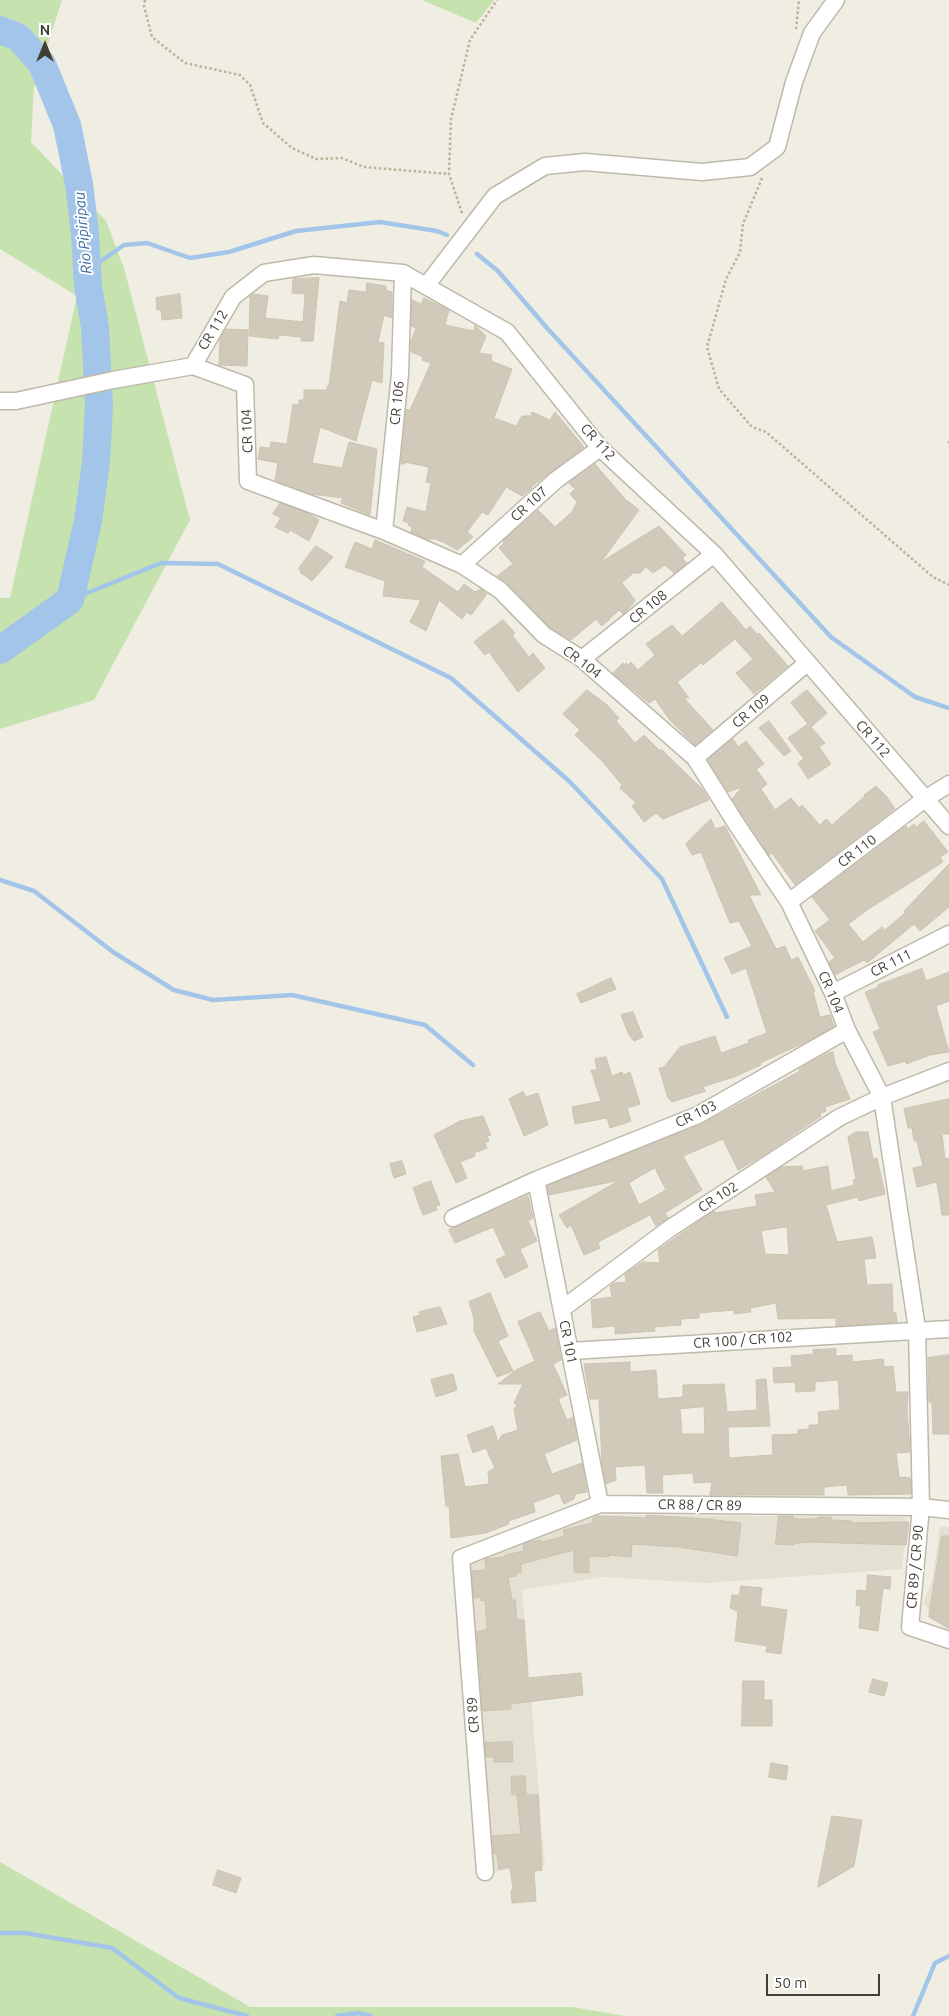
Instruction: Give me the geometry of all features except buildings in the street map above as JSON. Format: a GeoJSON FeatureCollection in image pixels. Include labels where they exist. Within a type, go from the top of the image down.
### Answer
{"type":"FeatureCollection","features":[{"type":"Feature","properties":{"kind":"street"},"geometry":{"type":"LineString","coordinates":[[426,286],[495,196],[545,166],[585,162],[702,172],[750,167],[777,147],[794,82],[812,33],[836,0]]}},
{"type":"Feature","properties":{"kind":"street","name":"CR 112"},"geometry":{"type":"LineString","coordinates":[[193,366],[233,297],[264,273],[314,265],[403,274],[508,332],[600,448],[714,554],[949,826]]}},
{"type":"Feature","properties":{"kind":"street","name":"CR 106"},"geometry":{"type":"LineString","coordinates":[[384,531],[400,374],[403,274]]}},
{"type":"Feature","properties":{"kind":"street"},"geometry":{"type":"LineString","coordinates":[[0,401],[16,400],[86,385],[193,366]]}},
{"type":"Feature","properties":{"kind":"street","name":"CR 104"},"geometry":{"type":"LineString","coordinates":[[193,366],[245,385],[248,481],[384,531],[462,565],[500,590],[544,635],[582,659],[695,758],[737,826],[789,902],[833,992],[847,1030],[882,1097],[917,1329]]}},
{"type":"Feature","properties":{"kind":"street","name":"CR 107"},"geometry":{"type":"LineString","coordinates":[[462,565],[556,480],[600,448]]}},
{"type":"Feature","properties":{"kind":"street","name":"CR 108"},"geometry":{"type":"LineString","coordinates":[[582,659],[714,554]]}},
{"type":"Feature","properties":{"kind":"street","name":"CR 109"},"geometry":{"type":"LineString","coordinates":[[695,758],[807,663]]}},
{"type":"Feature","properties":{"kind":"street","name":"CR 110"},"geometry":{"type":"LineString","coordinates":[[789,902],[925,799],[949,784]]}},
{"type":"Feature","properties":{"kind":"street","name":"CR 111"},"geometry":{"type":"LineString","coordinates":[[833,992],[949,934]]}},
{"type":"Feature","properties":{"kind":"street","name":"CR 103"},"geometry":{"type":"LineString","coordinates":[[453,1218],[536,1180],[698,1115],[847,1030]]}},
{"type":"Feature","properties":{"kind":"street","name":"CR 102"},"geometry":{"type":"LineString","coordinates":[[562,1308],[677,1224],[840,1117],[882,1097],[949,1071]]}},
{"type":"Feature","properties":{"kind":"street","name":"CR 101"},"geometry":{"type":"LineString","coordinates":[[536,1180],[600,1504]]}},
{"type":"Feature","properties":{"kind":"street","name":"CR 100 / CR 102"},"geometry":{"type":"LineString","coordinates":[[570,1351],[917,1329],[949,1329]]}},
{"type":"Feature","properties":{"kind":"street","name":"CR 89 / CR 90"},"geometry":{"type":"LineString","coordinates":[[917,1329],[921,1507],[910,1627],[949,1640]]}},
{"type":"Feature","properties":{"kind":"street","name":"CR 88 / CR 89"},"geometry":{"type":"LineString","coordinates":[[461,1558],[600,1504],[921,1507],[949,1510]]}},
{"type":"Feature","properties":{"kind":"street","name":"CR 89"},"geometry":{"type":"LineString","coordinates":[[461,1558],[485,1872]]}},
{"type":"Feature","properties":{"kind":"path"},"geometry":{"type":"LineString","coordinates":[[145,0],[144,6],[152,37],[185,63],[240,75],[250,84],[263,123],[292,148],[316,159],[342,158],[364,166],[448,174]]}},
{"type":"Feature","properties":{"kind":"path"},"geometry":{"type":"LineString","coordinates":[[468,231],[448,174],[451,119],[470,40],[497,0]]}},
{"type":"Feature","properties":{"kind":"path"},"geometry":{"type":"LineString","coordinates":[[761,159],[763,175],[743,224],[740,252],[726,279],[707,347],[719,389],[752,427],[766,432],[933,577],[949,585]]}},
{"type":"Feature","properties":{"kind":"shaded area"},"geometry":{"type":"Polygon","coordinates":[[[585,1515],[905,1517],[907,1523],[902,1569],[706,1583],[603,1577],[522,1590],[545,1866],[489,1872],[465,1564],[585,1515]]]}},
{"type":"Feature","properties":{"kind":"shaded area"},"geometry":{"type":"Polygon","coordinates":[[[940,1527],[949,1527],[949,1632],[946,1631],[923,1603],[932,1582],[940,1527]]]}},
{"type":"Feature","properties":{"kind":"green space"},"geometry":{"type":"Polygon","coordinates":[[[0,0],[62,0],[34,88],[31,142],[106,221],[124,268],[190,520],[94,700],[0,729],[0,598],[10,598],[77,296],[0,249],[0,0]]]}},
{"type":"Feature","properties":{"kind":"green space"},"geometry":{"type":"Polygon","coordinates":[[[422,0],[494,0],[476,23],[422,0]]]}},
{"type":"Feature","properties":{"kind":"green space"},"geometry":{"type":"Polygon","coordinates":[[[0,1862],[250,2007],[572,2007],[626,2016],[0,2016],[0,1862]]]}},
{"type":"Feature","properties":{"kind":"waterway","name":"Rio Pipiripau"},"geometry":{"type":"LineString","coordinates":[[0,30],[18,37],[42,64],[67,125],[79,184],[85,234],[88,286],[95,327],[99,405],[96,462],[88,521],[70,600],[0,650]]}},
{"type":"Feature","properties":{"kind":"waterway"},"geometry":{"type":"LineString","coordinates":[[88,286],[98,263],[124,245],[147,243],[190,258],[229,252],[296,231],[380,222],[437,231],[447,235]]}},
{"type":"Feature","properties":{"kind":"waterway"},"geometry":{"type":"LineString","coordinates":[[477,254],[498,271],[547,328],[831,637],[915,697],[949,708]]}},
{"type":"Feature","properties":{"kind":"waterway"},"geometry":{"type":"LineString","coordinates":[[70,600],[161,563],[218,564],[451,678],[569,781],[662,879],[727,1017]]}},
{"type":"Feature","properties":{"kind":"waterway"},"geometry":{"type":"LineString","coordinates":[[0,880],[34,891],[113,952],[174,990],[213,1000],[292,995],[425,1025],[473,1065]]}},
{"type":"Feature","properties":{"kind":"waterway"},"geometry":{"type":"LineString","coordinates":[[0,1933],[25,1933],[112,1948],[179,1998],[247,2016]]}},
{"type":"Feature","properties":{"kind":"waterway"},"geometry":{"type":"LineString","coordinates":[[913,2016],[935,1963],[949,1956]]}},
{"type":"Feature","properties":{"kind":"waterway"},"geometry":{"type":"LineString","coordinates":[[337,2016],[359,2013],[371,2016]]}}]}
